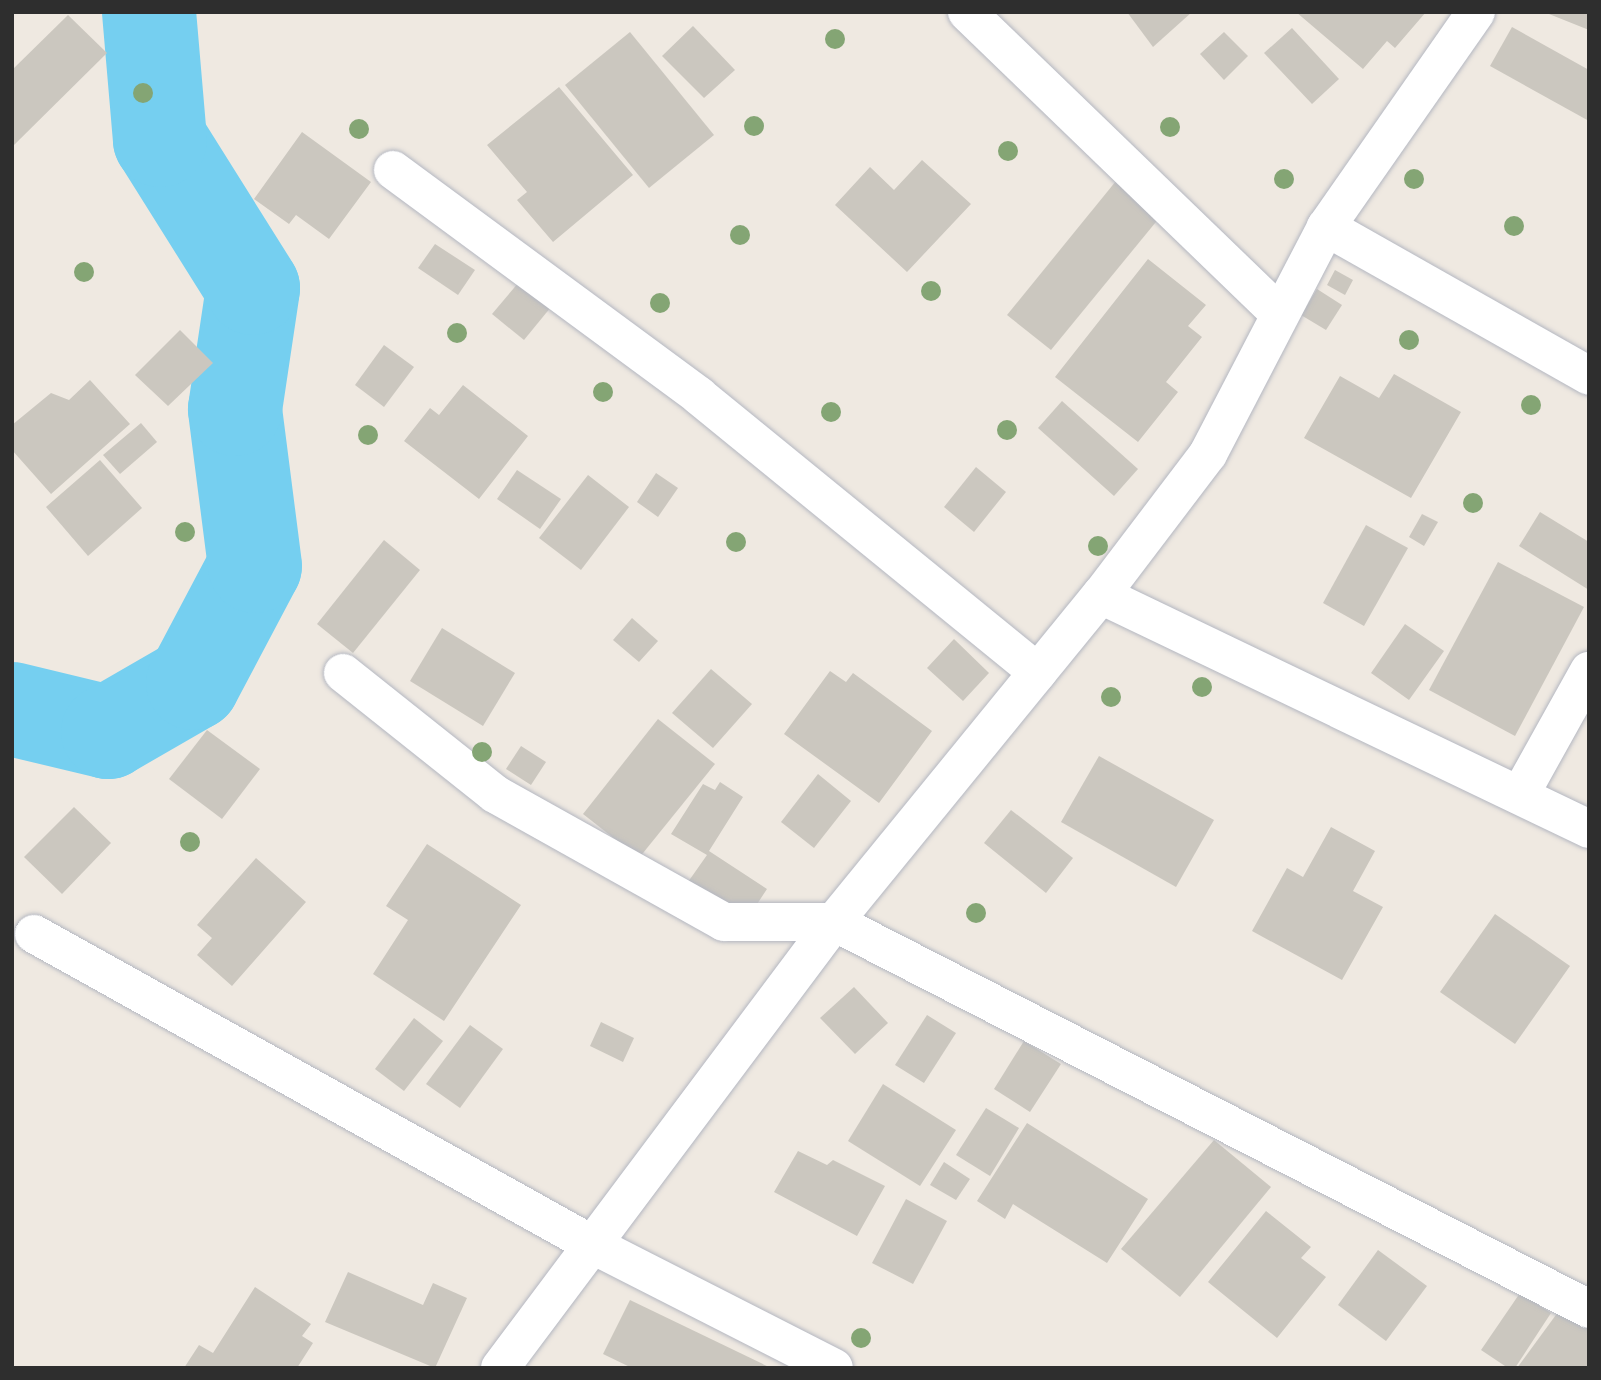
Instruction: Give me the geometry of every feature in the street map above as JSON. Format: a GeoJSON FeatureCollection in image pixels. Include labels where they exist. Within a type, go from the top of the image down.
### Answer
{"type":"FeatureCollection","features":[{"type":"Feature","properties":{"kind":"street"},"geometry":{"type":"LineString","coordinates":[[967,12],[1278,312]]}},
{"type":"Feature","properties":{"kind":"street"},"geometry":{"type":"LineString","coordinates":[[500,1368],[595,1246],[834,922],[1101,595],[1208,454],[1278,312],[1326,227],[1476,12]]}},
{"type":"Feature","properties":{"kind":"street"},"geometry":{"type":"LineString","coordinates":[[393,170],[699,396],[1038,672]]}},
{"type":"Feature","properties":{"kind":"street"},"geometry":{"type":"LineString","coordinates":[[1326,227],[1589,376]]}},
{"type":"Feature","properties":{"kind":"street"},"geometry":{"type":"LineString","coordinates":[[1101,595],[1521,793],[1589,829]]}},
{"type":"Feature","properties":{"kind":"street"},"geometry":{"type":"LineString","coordinates":[[1521,793],[1589,671]]}},
{"type":"Feature","properties":{"kind":"street"},"geometry":{"type":"LineString","coordinates":[[343,673],[495,793],[724,922],[834,922],[1589,1309]]}},
{"type":"Feature","properties":{"kind":"street"},"geometry":{"type":"LineString","coordinates":[[34,934],[595,1246],[834,1368]]}},
{"type":"Feature","properties":{"kind":"building"},"geometry":{"type":"Polygon","coordinates":[[[1127,12],[1192,12],[1153,47],[1127,12]]]}},
{"type":"Feature","properties":{"kind":"building"},"geometry":{"type":"Polygon","coordinates":[[[1296,12],[1426,12],[1395,48],[1387,41],[1363,69],[1296,12]]]}},
{"type":"Feature","properties":{"kind":"building"},"geometry":{"type":"Polygon","coordinates":[[[1544,12],[1589,12],[1589,30],[1544,12]]]}},
{"type":"Feature","properties":{"kind":"building"},"geometry":{"type":"Polygon","coordinates":[[[68,15],[107,53],[12,147],[12,70],[68,15]]]}},
{"type":"Feature","properties":{"kind":"building"},"geometry":{"type":"Polygon","coordinates":[[[693,26],[735,70],[704,98],[662,56],[693,26]]]}},
{"type":"Feature","properties":{"kind":"building"},"geometry":{"type":"Polygon","coordinates":[[[1512,27],[1589,70],[1589,121],[1490,66],[1512,27]]]}},
{"type":"Feature","properties":{"kind":"building"},"geometry":{"type":"Polygon","coordinates":[[[1292,28],[1339,79],[1312,104],[1264,53],[1292,28]]]}},
{"type":"Feature","properties":{"kind":"building"},"geometry":{"type":"Polygon","coordinates":[[[630,32],[714,135],[649,188],[565,85],[630,32]]]}},
{"type":"Feature","properties":{"kind":"building"},"geometry":{"type":"Polygon","coordinates":[[[1224,32],[1248,56],[1224,80],[1200,54],[1224,32]]]}},
{"type":"Feature","properties":{"kind":"building"},"geometry":{"type":"Polygon","coordinates":[[[559,87],[633,175],[553,242],[517,200],[527,192],[487,145],[559,87]]]}},
{"type":"Feature","properties":{"kind":"building"},"geometry":{"type":"Polygon","coordinates":[[[302,132],[371,182],[329,239],[296,215],[289,224],[254,199],[302,132]]]}},
{"type":"Feature","properties":{"kind":"building"},"geometry":{"type":"Polygon","coordinates":[[[922,160],[971,204],[907,272],[835,205],[870,167],[894,190],[922,160]]]}},
{"type":"Feature","properties":{"kind":"building"},"geometry":{"type":"Polygon","coordinates":[[[1116,181],[1160,217],[1051,350],[1007,315],[1116,181]]]}},
{"type":"Feature","properties":{"kind":"building"},"geometry":{"type":"Polygon","coordinates":[[[435,244],[475,270],[458,295],[418,268],[435,244]]]}},
{"type":"Feature","properties":{"kind":"building"},"geometry":{"type":"Polygon","coordinates":[[[1148,259],[1206,305],[1188,326],[1202,337],[1166,382],[1178,392],[1138,442],[1055,377],[1148,259]]]}},
{"type":"Feature","properties":{"kind":"building"},"geometry":{"type":"Polygon","coordinates":[[[1335,270],[1353,280],[1345,295],[1327,285],[1335,270]]]}},
{"type":"Feature","properties":{"kind":"building"},"geometry":{"type":"Polygon","coordinates":[[[519,282],[551,307],[524,340],[492,314],[519,282]]]}},
{"type":"Feature","properties":{"kind":"building"},"geometry":{"type":"Polygon","coordinates":[[[1317,289],[1342,305],[1326,330],[1301,315],[1317,289]]]}},
{"type":"Feature","properties":{"kind":"building"},"geometry":{"type":"Polygon","coordinates":[[[180,330],[213,363],[168,406],[135,375],[180,330]]]}},
{"type":"Feature","properties":{"kind":"building"},"geometry":{"type":"Polygon","coordinates":[[[384,345],[414,367],[384,407],[355,385],[384,345]]]}},
{"type":"Feature","properties":{"kind":"building"},"geometry":{"type":"Polygon","coordinates":[[[1394,374],[1461,412],[1411,498],[1304,438],[1340,376],[1379,398],[1394,374]]]}},
{"type":"Feature","properties":{"kind":"building"},"geometry":{"type":"Polygon","coordinates":[[[90,380],[130,424],[51,494],[12,450],[12,425],[51,393],[69,400],[90,380]]]}},
{"type":"Feature","properties":{"kind":"building"},"geometry":{"type":"Polygon","coordinates":[[[463,385],[528,436],[479,499],[404,441],[430,408],[439,415],[463,385]]]}},
{"type":"Feature","properties":{"kind":"building"},"geometry":{"type":"Polygon","coordinates":[[[1062,401],[1138,469],[1114,496],[1038,428],[1062,401]]]}},
{"type":"Feature","properties":{"kind":"building"},"geometry":{"type":"Polygon","coordinates":[[[141,423],[157,442],[120,474],[103,455],[141,423]]]}},
{"type":"Feature","properties":{"kind":"building"},"geometry":{"type":"Polygon","coordinates":[[[100,460],[142,508],[88,556],[46,507],[100,460]]]}},
{"type":"Feature","properties":{"kind":"building"},"geometry":{"type":"Polygon","coordinates":[[[976,467],[1006,492],[974,532],[944,507],[976,467]]]}},
{"type":"Feature","properties":{"kind":"building"},"geometry":{"type":"Polygon","coordinates":[[[517,470],[561,499],[540,529],[497,499],[517,470]]]}},
{"type":"Feature","properties":{"kind":"building"},"geometry":{"type":"Polygon","coordinates":[[[656,473],[678,488],[658,517],[637,502],[656,473]]]}},
{"type":"Feature","properties":{"kind":"building"},"geometry":{"type":"Polygon","coordinates":[[[588,475],[629,507],[581,570],[539,538],[588,475]]]}},
{"type":"Feature","properties":{"kind":"building"},"geometry":{"type":"Polygon","coordinates":[[[1540,512],[1589,542],[1589,590],[1519,546],[1540,512]]]}},
{"type":"Feature","properties":{"kind":"building"},"geometry":{"type":"Polygon","coordinates":[[[1422,514],[1438,522],[1424,546],[1409,537],[1422,514]]]}},
{"type":"Feature","properties":{"kind":"building"},"geometry":{"type":"Polygon","coordinates":[[[1366,525],[1408,548],[1364,626],[1323,603],[1366,525]]]}},
{"type":"Feature","properties":{"kind":"building"},"geometry":{"type":"Polygon","coordinates":[[[384,540],[420,570],[353,653],[317,624],[384,540]]]}},
{"type":"Feature","properties":{"kind":"building"},"geometry":{"type":"Polygon","coordinates":[[[1498,562],[1584,607],[1515,736],[1429,690],[1498,562]]]}},
{"type":"Feature","properties":{"kind":"building"},"geometry":{"type":"Polygon","coordinates":[[[632,618],[658,641],[639,662],[613,640],[632,618]]]}},
{"type":"Feature","properties":{"kind":"building"},"geometry":{"type":"Polygon","coordinates":[[[1405,624],[1444,651],[1409,700],[1371,673],[1405,624]]]}},
{"type":"Feature","properties":{"kind":"building"},"geometry":{"type":"Polygon","coordinates":[[[442,628],[515,673],[483,726],[410,681],[442,628]]]}},
{"type":"Feature","properties":{"kind":"building"},"geometry":{"type":"Polygon","coordinates":[[[954,639],[989,673],[963,701],[927,668],[954,639]]]}},
{"type":"Feature","properties":{"kind":"building"},"geometry":{"type":"Polygon","coordinates":[[[711,669],[752,704],[713,748],[672,713],[711,669]]]}},
{"type":"Feature","properties":{"kind":"building"},"geometry":{"type":"Polygon","coordinates":[[[830,671],[846,682],[853,673],[932,731],[879,803],[784,734],[830,671]]]}},
{"type":"Feature","properties":{"kind":"building"},"geometry":{"type":"Polygon","coordinates":[[[658,719],[715,764],[639,858],[583,814],[658,719]]]}},
{"type":"Feature","properties":{"kind":"building"},"geometry":{"type":"Polygon","coordinates":[[[207,730],[260,769],[222,819],[169,779],[207,730]]]}},
{"type":"Feature","properties":{"kind":"building"},"geometry":{"type":"Polygon","coordinates":[[[521,746],[546,762],[531,785],[506,769],[521,746]]]}},
{"type":"Feature","properties":{"kind":"building"},"geometry":{"type":"Polygon","coordinates":[[[1099,756],[1214,820],[1176,887],[1061,822],[1099,756]]]}},
{"type":"Feature","properties":{"kind":"building"},"geometry":{"type":"Polygon","coordinates":[[[818,774],[851,801],[814,848],[781,822],[818,774]]]}},
{"type":"Feature","properties":{"kind":"building"},"geometry":{"type":"Polygon","coordinates":[[[720,782],[743,797],[709,851],[767,889],[746,921],[688,882],[707,855],[671,834],[703,784],[715,790],[720,782]]]}},
{"type":"Feature","properties":{"kind":"building"},"geometry":{"type":"Polygon","coordinates":[[[74,807],[111,843],[62,894],[24,857],[74,807]]]}},
{"type":"Feature","properties":{"kind":"building"},"geometry":{"type":"Polygon","coordinates":[[[1011,810],[1073,858],[1046,893],[984,843],[1011,810]]]}},
{"type":"Feature","properties":{"kind":"building"},"geometry":{"type":"Polygon","coordinates":[[[1331,827],[1375,851],[1353,891],[1383,907],[1342,980],[1252,931],[1287,868],[1303,877],[1331,827]]]}},
{"type":"Feature","properties":{"kind":"building"},"geometry":{"type":"Polygon","coordinates":[[[427,844],[521,905],[444,1021],[373,974],[408,920],[386,906],[427,844]]]}},
{"type":"Feature","properties":{"kind":"building"},"geometry":{"type":"Polygon","coordinates":[[[256,858],[306,902],[232,986],[197,955],[212,938],[197,925],[256,858]]]}},
{"type":"Feature","properties":{"kind":"building"},"geometry":{"type":"Polygon","coordinates":[[[1495,914],[1570,966],[1515,1044],[1440,992],[1495,914]]]}},
{"type":"Feature","properties":{"kind":"building"},"geometry":{"type":"Polygon","coordinates":[[[854,987],[888,1023],[855,1054],[820,1018],[854,987]]]}},
{"type":"Feature","properties":{"kind":"building"},"geometry":{"type":"Polygon","coordinates":[[[927,1015],[956,1033],[924,1083],[895,1065],[927,1015]]]}},
{"type":"Feature","properties":{"kind":"building"},"geometry":{"type":"Polygon","coordinates":[[[414,1018],[443,1041],[404,1091],[375,1069],[414,1018]]]}},
{"type":"Feature","properties":{"kind":"building"},"geometry":{"type":"Polygon","coordinates":[[[601,1022],[634,1038],[623,1062],[590,1046],[601,1022]]]}},
{"type":"Feature","properties":{"kind":"building"},"geometry":{"type":"Polygon","coordinates":[[[470,1025],[503,1049],[460,1108],[426,1084],[470,1025]]]}},
{"type":"Feature","properties":{"kind":"building"},"geometry":{"type":"Polygon","coordinates":[[[1024,1041],[1061,1064],[1030,1112],[994,1089],[1024,1041]]]}},
{"type":"Feature","properties":{"kind":"building"},"geometry":{"type":"Polygon","coordinates":[[[883,1084],[956,1130],[920,1186],[848,1141],[883,1084]]]}},
{"type":"Feature","properties":{"kind":"building"},"geometry":{"type":"Polygon","coordinates":[[[986,1108],[1019,1128],[990,1176],[956,1155],[986,1108]]]}},
{"type":"Feature","properties":{"kind":"building"},"geometry":{"type":"Polygon","coordinates":[[[1027,1123],[1148,1199],[1107,1263],[1013,1204],[1005,1219],[977,1201],[1027,1123]]]}},
{"type":"Feature","properties":{"kind":"building"},"geometry":{"type":"Polygon","coordinates":[[[1214,1140],[1271,1187],[1180,1297],[1121,1249],[1214,1140]]]}},
{"type":"Feature","properties":{"kind":"building"},"geometry":{"type":"Polygon","coordinates":[[[798,1151],[827,1165],[833,1160],[885,1186],[857,1236],[774,1192],[798,1151]]]}},
{"type":"Feature","properties":{"kind":"building"},"geometry":{"type":"Polygon","coordinates":[[[944,1162],[970,1179],[956,1200],[930,1185],[944,1162]]]}},
{"type":"Feature","properties":{"kind":"building"},"geometry":{"type":"Polygon","coordinates":[[[906,1199],[947,1221],[913,1284],[872,1263],[906,1199]]]}},
{"type":"Feature","properties":{"kind":"building"},"geometry":{"type":"Polygon","coordinates":[[[1266,1211],[1311,1247],[1301,1258],[1326,1277],[1277,1338],[1208,1282],[1266,1211]]]}},
{"type":"Feature","properties":{"kind":"building"},"geometry":{"type":"Polygon","coordinates":[[[1378,1250],[1427,1286],[1386,1341],[1338,1305],[1378,1250]]]}},
{"type":"Feature","properties":{"kind":"building"},"geometry":{"type":"Polygon","coordinates":[[[348,1272],[423,1305],[433,1283],[467,1298],[435,1368],[325,1322],[348,1272]]]}},
{"type":"Feature","properties":{"kind":"building"},"geometry":{"type":"Polygon","coordinates":[[[255,1287],[311,1324],[302,1336],[313,1343],[297,1368],[184,1368],[199,1345],[213,1353],[255,1287]]]}},
{"type":"Feature","properties":{"kind":"building"},"geometry":{"type":"Polygon","coordinates":[[[1520,1293],[1551,1313],[1515,1368],[1508,1368],[1481,1350],[1520,1293]]]}},
{"type":"Feature","properties":{"kind":"building"},"geometry":{"type":"Polygon","coordinates":[[[630,1300],[771,1368],[632,1368],[603,1354],[630,1300]]]}},
{"type":"Feature","properties":{"kind":"building"},"geometry":{"type":"Polygon","coordinates":[[[1561,1308],[1589,1328],[1589,1368],[1517,1368],[1561,1308]]]}},
{"type":"Feature","properties":{"kind":"waterway"},"geometry":{"type":"LineString","coordinates":[[12,709],[108,732],[193,683],[255,566],[235,409],[253,288],[160,140],[149,12]]}}]}
